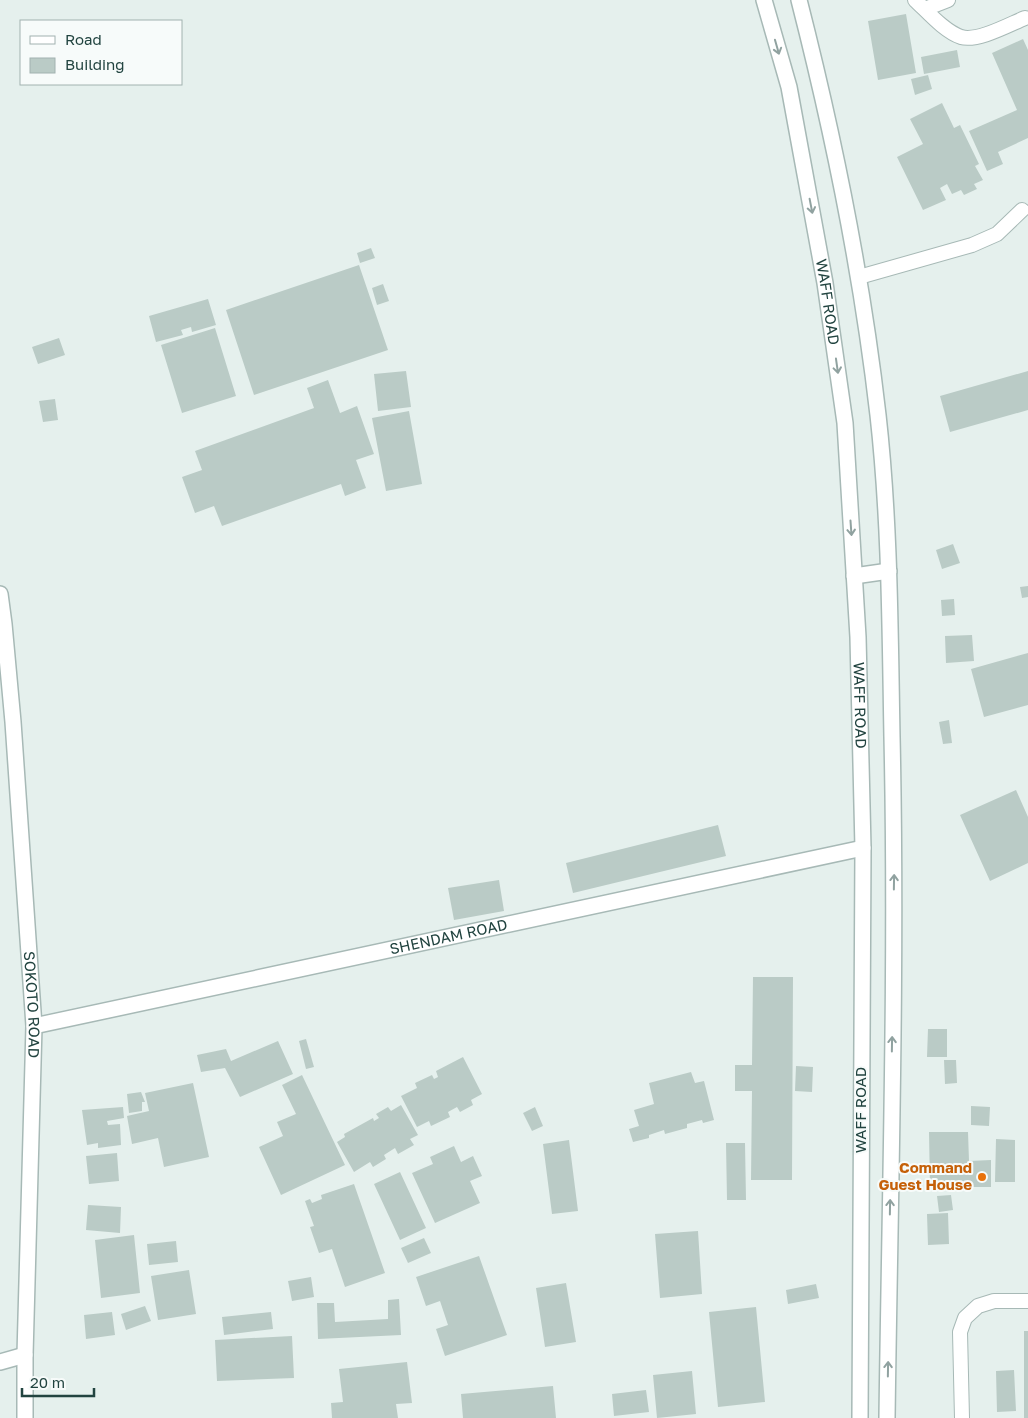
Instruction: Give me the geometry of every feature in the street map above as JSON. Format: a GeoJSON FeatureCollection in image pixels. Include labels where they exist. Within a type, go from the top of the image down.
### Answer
{"type":"FeatureCollection","features":[{"type":"Feature","properties":{"kind":"street","name":"WAFF ROAD"},"geometry":{"type":"LineString","coordinates":[[764,0],[789,87],[825,283],[844,423],[858,637],[863,848],[860,1418]]}},
{"type":"Feature","properties":{"kind":"street","name":"WAFF ROAD"},"geometry":{"type":"LineString","coordinates":[[799,0],[824,96],[859,277],[878,417],[889,571],[894,841],[887,1418]]}},
{"type":"Feature","properties":{"kind":"street"},"geometry":{"type":"LineString","coordinates":[[854,576],[889,571]]}},
{"type":"Feature","properties":{"kind":"street","name":"SOKOTO ROAD"},"geometry":{"type":"LineString","coordinates":[[0,594],[13,722],[34,1026],[25,1418]]}},
{"type":"Feature","properties":{"kind":"street","name":"SHENDAM ROAD"},"geometry":{"type":"LineString","coordinates":[[34,1026],[863,848]]}},
{"type":"Feature","properties":{"kind":"street"},"geometry":{"type":"LineString","coordinates":[[0,1362],[25,1355]]}},
{"type":"Feature","properties":{"kind":"lane"},"geometry":{"type":"LineString","coordinates":[[920,4],[948,0]]}},
{"type":"Feature","properties":{"kind":"lane"},"geometry":{"type":"LineString","coordinates":[[920,4],[948,29],[962,37],[977,37],[1025,18]]}},
{"type":"Feature","properties":{"kind":"lane"},"geometry":{"type":"LineString","coordinates":[[859,277],[972,245],[997,234],[1022,210]]}},
{"type":"Feature","properties":{"kind":"lane"},"geometry":{"type":"LineString","coordinates":[[962,1418],[960,1332],[965,1318],[978,1306],[994,1302],[1028,1301]]}},
{"type":"Feature","properties":{"kind":"building"},"geometry":{"type":"Polygon","coordinates":[[[906,14],[916,73],[878,80],[868,21],[906,14]]]}},
{"type":"Feature","properties":{"kind":"building"},"geometry":{"type":"Polygon","coordinates":[[[1023,39],[1028,50],[1028,138],[998,152],[1003,164],[987,171],[969,131],[1017,110],[992,53],[1023,39]]]}},
{"type":"Feature","properties":{"kind":"building"},"geometry":{"type":"Polygon","coordinates":[[[957,50],[960,67],[924,74],[921,57],[957,50]]]}},
{"type":"Feature","properties":{"kind":"building"},"geometry":{"type":"Polygon","coordinates":[[[928,75],[932,89],[915,95],[911,79],[928,75]]]}},
{"type":"Feature","properties":{"kind":"building"},"geometry":{"type":"Polygon","coordinates":[[[942,103],[954,128],[960,125],[979,164],[975,166],[983,180],[974,184],[977,189],[964,195],[961,190],[952,194],[947,184],[940,188],[946,200],[923,210],[897,157],[923,144],[910,119],[942,103]]]}},
{"type":"Feature","properties":{"kind":"building"},"geometry":{"type":"Polygon","coordinates":[[[371,248],[375,258],[360,263],[357,253],[371,248]]]}},
{"type":"Feature","properties":{"kind":"building"},"geometry":{"type":"Polygon","coordinates":[[[359,265],[388,350],[254,395],[226,310],[359,265]]]}},
{"type":"Feature","properties":{"kind":"building"},"geometry":{"type":"Polygon","coordinates":[[[383,284],[389,301],[377,305],[372,288],[383,284]]]}},
{"type":"Feature","properties":{"kind":"building"},"geometry":{"type":"Polygon","coordinates":[[[208,299],[216,325],[192,332],[191,327],[181,330],[183,335],[156,342],[149,316],[208,299]]]}},
{"type":"Feature","properties":{"kind":"building"},"geometry":{"type":"Polygon","coordinates":[[[215,328],[236,396],[182,413],[161,345],[215,328]]]}},
{"type":"Feature","properties":{"kind":"building"},"geometry":{"type":"Polygon","coordinates":[[[59,338],[65,355],[38,364],[32,347],[59,338]]]}},
{"type":"Feature","properties":{"kind":"building"},"geometry":{"type":"Polygon","coordinates":[[[406,371],[411,407],[378,411],[374,374],[406,371]]]}},
{"type":"Feature","properties":{"kind":"building"},"geometry":{"type":"Polygon","coordinates":[[[1028,371],[1028,410],[950,432],[940,396],[1028,371]]]}},
{"type":"Feature","properties":{"kind":"building"},"geometry":{"type":"Polygon","coordinates":[[[328,380],[340,413],[357,406],[374,454],[356,460],[366,488],[345,496],[341,484],[222,526],[214,506],[195,513],[182,477],[202,470],[195,451],[314,408],[307,388],[328,380]]]}},
{"type":"Feature","properties":{"kind":"building"},"geometry":{"type":"Polygon","coordinates":[[[55,399],[58,420],[43,422],[39,401],[55,399]]]}},
{"type":"Feature","properties":{"kind":"building"},"geometry":{"type":"Polygon","coordinates":[[[409,411],[422,484],[386,491],[372,418],[409,411]]]}},
{"type":"Feature","properties":{"kind":"building"},"geometry":{"type":"Polygon","coordinates":[[[953,544],[960,563],[942,569],[936,550],[953,544]]]}},
{"type":"Feature","properties":{"kind":"building"},"geometry":{"type":"Polygon","coordinates":[[[1028,586],[1028,597],[1022,598],[1020,587],[1028,586]]]}},
{"type":"Feature","properties":{"kind":"building"},"geometry":{"type":"Polygon","coordinates":[[[954,599],[955,615],[942,616],[941,600],[954,599]]]}},
{"type":"Feature","properties":{"kind":"building"},"geometry":{"type":"Polygon","coordinates":[[[972,635],[974,661],[946,663],[945,636],[972,635]]]}},
{"type":"Feature","properties":{"kind":"building"},"geometry":{"type":"Polygon","coordinates":[[[1028,653],[1028,705],[984,717],[971,669],[1028,653]]]}},
{"type":"Feature","properties":{"kind":"building"},"geometry":{"type":"Polygon","coordinates":[[[949,720],[952,743],[943,744],[939,722],[949,720]]]}},
{"type":"Feature","properties":{"kind":"building"},"geometry":{"type":"Polygon","coordinates":[[[1016,790],[1028,817],[1028,863],[990,881],[960,815],[1016,790]]]}},
{"type":"Feature","properties":{"kind":"building"},"geometry":{"type":"Polygon","coordinates":[[[718,825],[726,856],[573,893],[566,863],[718,825]]]}},
{"type":"Feature","properties":{"kind":"building"},"geometry":{"type":"Polygon","coordinates":[[[499,880],[504,911],[454,920],[448,888],[499,880]]]}},
{"type":"Feature","properties":{"kind":"building"},"geometry":{"type":"Polygon","coordinates":[[[753,977],[793,977],[792,1180],[751,1180],[752,1091],[735,1091],[735,1065],[752,1065],[753,977]]]}},
{"type":"Feature","properties":{"kind":"building"},"geometry":{"type":"Polygon","coordinates":[[[928,1029],[947,1029],[947,1057],[927,1057],[928,1029]]]}},
{"type":"Feature","properties":{"kind":"building"},"geometry":{"type":"Polygon","coordinates":[[[306,1039],[314,1067],[306,1069],[299,1041],[306,1039]]]}},
{"type":"Feature","properties":{"kind":"building"},"geometry":{"type":"Polygon","coordinates":[[[278,1041],[293,1074],[240,1097],[225,1068],[201,1072],[197,1055],[226,1049],[231,1061],[278,1041]]]}},
{"type":"Feature","properties":{"kind":"building"},"geometry":{"type":"Polygon","coordinates":[[[463,1057],[482,1094],[471,1100],[473,1105],[460,1112],[457,1107],[448,1112],[450,1117],[431,1126],[429,1121],[417,1127],[401,1096],[417,1088],[415,1083],[432,1075],[434,1079],[438,1077],[436,1071],[463,1057]]]}},
{"type":"Feature","properties":{"kind":"building"},"geometry":{"type":"Polygon","coordinates":[[[944,1060],[956,1060],[957,1083],[945,1084],[944,1060]]]}},
{"type":"Feature","properties":{"kind":"building"},"geometry":{"type":"Polygon","coordinates":[[[796,1066],[813,1067],[812,1092],[795,1091],[796,1066]]]}},
{"type":"Feature","properties":{"kind":"building"},"geometry":{"type":"Polygon","coordinates":[[[691,1072],[695,1083],[704,1081],[714,1120],[703,1123],[702,1120],[687,1124],[687,1128],[665,1134],[664,1130],[649,1135],[649,1138],[633,1142],[629,1129],[639,1126],[634,1110],[654,1104],[649,1083],[691,1072]]]}},
{"type":"Feature","properties":{"kind":"building"},"geometry":{"type":"Polygon","coordinates":[[[302,1075],[345,1165],[281,1195],[259,1147],[283,1136],[277,1122],[296,1114],[282,1085],[302,1075]]]}},
{"type":"Feature","properties":{"kind":"building"},"geometry":{"type":"Polygon","coordinates":[[[193,1083],[209,1157],[164,1167],[158,1138],[132,1144],[127,1116],[149,1111],[145,1093],[193,1083]]]}},
{"type":"Feature","properties":{"kind":"building"},"geometry":{"type":"Polygon","coordinates":[[[141,1092],[145,1102],[142,1102],[142,1111],[129,1113],[127,1094],[141,1092]]]}},
{"type":"Feature","properties":{"kind":"building"},"geometry":{"type":"Polygon","coordinates":[[[401,1105],[418,1135],[410,1139],[414,1145],[398,1154],[395,1148],[384,1155],[386,1159],[373,1167],[370,1162],[354,1172],[337,1142],[345,1137],[344,1134],[373,1118],[374,1121],[379,1118],[376,1114],[388,1107],[391,1111],[401,1105]]]}},
{"type":"Feature","properties":{"kind":"building"},"geometry":{"type":"Polygon","coordinates":[[[971,1106],[990,1107],[989,1126],[971,1125],[971,1106]]]}},
{"type":"Feature","properties":{"kind":"building"},"geometry":{"type":"Polygon","coordinates":[[[123,1107],[124,1118],[107,1121],[108,1125],[120,1124],[121,1145],[98,1148],[98,1143],[87,1145],[82,1110],[123,1107]]]}},
{"type":"Feature","properties":{"kind":"building"},"geometry":{"type":"Polygon","coordinates":[[[535,1107],[543,1126],[532,1131],[523,1113],[535,1107]]]}},
{"type":"Feature","properties":{"kind":"building"},"geometry":{"type":"Polygon","coordinates":[[[929,1132],[968,1132],[969,1161],[991,1160],[991,1187],[930,1187],[929,1132]]]}},
{"type":"Feature","properties":{"kind":"building"},"geometry":{"type":"Polygon","coordinates":[[[996,1139],[1015,1140],[1015,1182],[995,1182],[996,1139]]]}},
{"type":"Feature","properties":{"kind":"building"},"geometry":{"type":"Polygon","coordinates":[[[569,1140],[578,1211],[552,1214],[543,1144],[569,1140]]]}},
{"type":"Feature","properties":{"kind":"building"},"geometry":{"type":"Polygon","coordinates":[[[726,1143],[745,1143],[746,1200],[727,1200],[726,1143]]]}},
{"type":"Feature","properties":{"kind":"building"},"geometry":{"type":"Polygon","coordinates":[[[454,1146],[461,1162],[473,1156],[482,1176],[470,1181],[480,1203],[435,1223],[412,1173],[433,1164],[430,1157],[454,1146]]]}},
{"type":"Feature","properties":{"kind":"building"},"geometry":{"type":"Polygon","coordinates":[[[117,1153],[119,1181],[89,1184],[86,1156],[117,1153]]]}},
{"type":"Feature","properties":{"kind":"building"},"geometry":{"type":"Polygon","coordinates":[[[400,1172],[426,1228],[400,1240],[374,1184],[400,1172]]]}},
{"type":"Feature","properties":{"kind":"building"},"geometry":{"type":"Polygon","coordinates":[[[354,1184],[385,1273],[345,1287],[332,1249],[319,1253],[310,1227],[314,1226],[305,1201],[310,1199],[312,1203],[322,1199],[321,1195],[354,1184]]]}},
{"type":"Feature","properties":{"kind":"building"},"geometry":{"type":"Polygon","coordinates":[[[951,1195],[953,1210],[939,1212],[937,1196],[951,1195]]]}},
{"type":"Feature","properties":{"kind":"building"},"geometry":{"type":"Polygon","coordinates":[[[88,1205],[121,1207],[120,1233],[86,1230],[88,1205]]]}},
{"type":"Feature","properties":{"kind":"building"},"geometry":{"type":"Polygon","coordinates":[[[948,1213],[949,1244],[928,1245],[927,1214],[948,1213]]]}},
{"type":"Feature","properties":{"kind":"building"},"geometry":{"type":"Polygon","coordinates":[[[698,1231],[702,1294],[660,1298],[655,1234],[698,1231]]]}},
{"type":"Feature","properties":{"kind":"building"},"geometry":{"type":"Polygon","coordinates":[[[134,1235],[140,1293],[101,1298],[95,1240],[134,1235]]]}},
{"type":"Feature","properties":{"kind":"building"},"geometry":{"type":"Polygon","coordinates":[[[424,1238],[431,1253],[408,1263],[401,1248],[424,1238]]]}},
{"type":"Feature","properties":{"kind":"building"},"geometry":{"type":"Polygon","coordinates":[[[176,1241],[178,1262],[149,1265],[147,1244],[176,1241]]]}},
{"type":"Feature","properties":{"kind":"building"},"geometry":{"type":"Polygon","coordinates":[[[479,1256],[507,1335],[445,1356],[436,1329],[448,1325],[440,1301],[426,1306],[416,1277],[479,1256]]]}},
{"type":"Feature","properties":{"kind":"building"},"geometry":{"type":"Polygon","coordinates":[[[189,1270],[196,1314],[158,1320],[151,1276],[189,1270]]]}},
{"type":"Feature","properties":{"kind":"building"},"geometry":{"type":"Polygon","coordinates":[[[311,1277],[314,1297],[292,1301],[288,1281],[311,1277]]]}},
{"type":"Feature","properties":{"kind":"building"},"geometry":{"type":"Polygon","coordinates":[[[566,1283],[576,1342],[545,1347],[536,1288],[566,1283]]]}},
{"type":"Feature","properties":{"kind":"building"},"geometry":{"type":"Polygon","coordinates":[[[816,1284],[819,1298],[788,1304],[786,1290],[816,1284]]]}},
{"type":"Feature","properties":{"kind":"building"},"geometry":{"type":"Polygon","coordinates":[[[399,1299],[401,1335],[318,1339],[317,1303],[334,1303],[335,1322],[388,1319],[388,1300],[399,1299]]]}},
{"type":"Feature","properties":{"kind":"building"},"geometry":{"type":"Polygon","coordinates":[[[145,1306],[151,1321],[126,1330],[121,1314],[145,1306]]]}},
{"type":"Feature","properties":{"kind":"building"},"geometry":{"type":"Polygon","coordinates":[[[756,1307],[765,1402],[718,1407],[709,1312],[756,1307]]]}},
{"type":"Feature","properties":{"kind":"building"},"geometry":{"type":"Polygon","coordinates":[[[112,1312],[115,1335],[86,1339],[84,1315],[112,1312]]]}},
{"type":"Feature","properties":{"kind":"building"},"geometry":{"type":"Polygon","coordinates":[[[271,1312],[273,1329],[224,1335],[222,1317],[271,1312]]]}},
{"type":"Feature","properties":{"kind":"building"},"geometry":{"type":"Polygon","coordinates":[[[1024,1331],[1028,1331],[1028,1418],[1024,1418],[1024,1331]]]}},
{"type":"Feature","properties":{"kind":"building"},"geometry":{"type":"Polygon","coordinates":[[[292,1336],[294,1378],[217,1381],[215,1340],[292,1336]]]}},
{"type":"Feature","properties":{"kind":"building"},"geometry":{"type":"Polygon","coordinates":[[[407,1362],[412,1403],[396,1404],[398,1418],[332,1418],[331,1403],[343,1402],[339,1369],[407,1362]]]}},
{"type":"Feature","properties":{"kind":"building"},"geometry":{"type":"Polygon","coordinates":[[[1014,1370],[1016,1411],[997,1412],[996,1371],[1014,1370]]]}},
{"type":"Feature","properties":{"kind":"building"},"geometry":{"type":"Polygon","coordinates":[[[692,1371],[696,1414],[657,1418],[653,1375],[692,1371]]]}},
{"type":"Feature","properties":{"kind":"building"},"geometry":{"type":"Polygon","coordinates":[[[553,1386],[556,1418],[463,1418],[461,1394],[553,1386]]]}},
{"type":"Feature","properties":{"kind":"building"},"geometry":{"type":"Polygon","coordinates":[[[646,1390],[649,1412],[614,1416],[612,1394],[646,1390]]]}},
{"type":"Feature","properties":{"kind":"place","name":"Command Guest House"},"geometry":{"type":"Point","coordinates":[982,1177]}}]}
